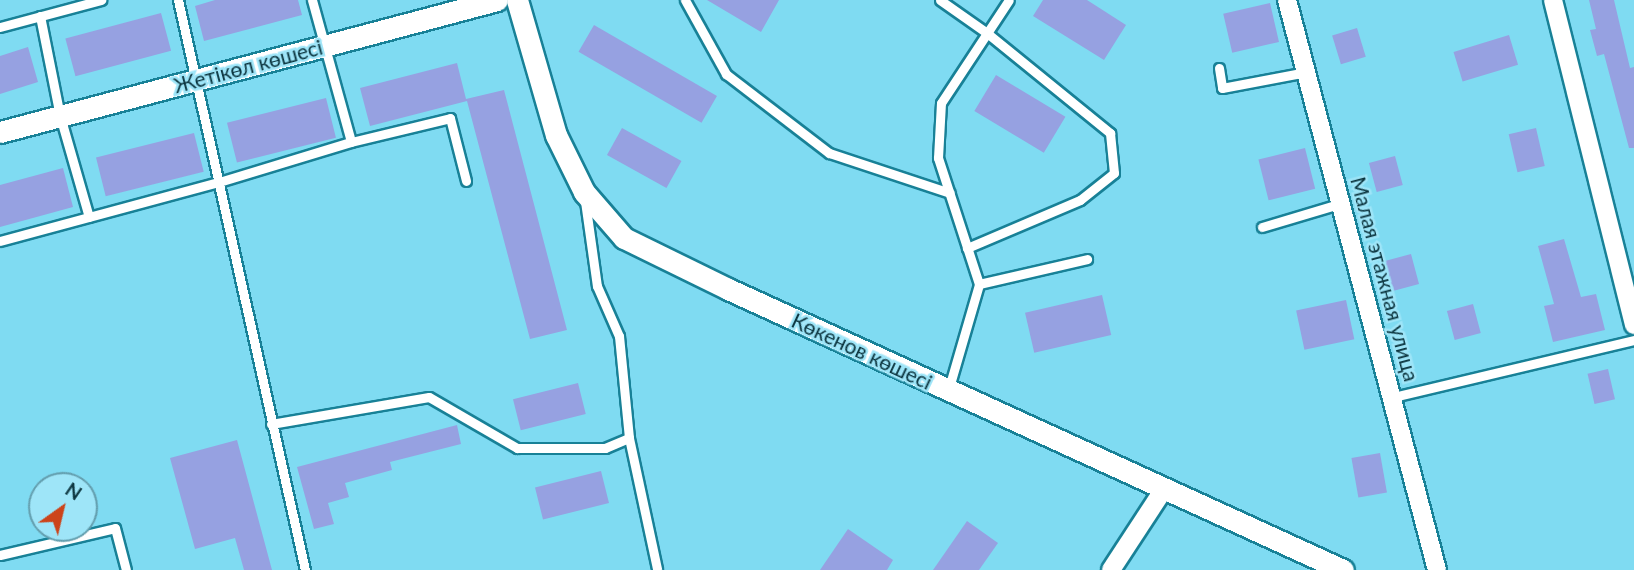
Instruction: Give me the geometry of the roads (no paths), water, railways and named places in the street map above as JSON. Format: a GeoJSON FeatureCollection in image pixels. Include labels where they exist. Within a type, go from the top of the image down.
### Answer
{"type":"FeatureCollection","features":[{"type":"Feature","properties":{"kind":"street","name":"Жетікөл көшесі"},"geometry":{"type":"LineString","coordinates":[[0,132],[497,0]]}},
{"type":"Feature","properties":{"kind":"street","name":"Көкенов көшесі"},"geometry":{"type":"LineString","coordinates":[[517,0],[556,135],[584,192],[624,237],[728,289],[948,391],[1343,570]]}},
{"type":"Feature","properties":{"kind":"street","name":"Малая этажная улица"},"geometry":{"type":"LineString","coordinates":[[1287,0],[1437,570]]}},
{"type":"Feature","properties":{"kind":"street"},"geometry":{"type":"LineString","coordinates":[[1553,0],[1634,325]]}},
{"type":"Feature","properties":{"kind":"street"},"geometry":{"type":"LineString","coordinates":[[1111,570],[1164,489]]}},
{"type":"Feature","properties":{"kind":"lane"},"geometry":{"type":"LineString","coordinates":[[0,27],[100,0]]}},
{"type":"Feature","properties":{"kind":"lane"},"geometry":{"type":"LineString","coordinates":[[178,0],[305,570]]}},
{"type":"Feature","properties":{"kind":"lane"},"geometry":{"type":"LineString","coordinates":[[312,0],[351,142]]}},
{"type":"Feature","properties":{"kind":"lane"},"geometry":{"type":"LineString","coordinates":[[685,0],[726,74],[829,153],[950,193]]}},
{"type":"Feature","properties":{"kind":"lane"},"geometry":{"type":"LineString","coordinates":[[940,0],[987,33],[1110,133],[1114,173],[1080,200],[967,248]]}},
{"type":"Feature","properties":{"kind":"lane"},"geometry":{"type":"LineString","coordinates":[[948,391],[979,284],[939,158],[941,103],[1009,0]]}},
{"type":"Feature","properties":{"kind":"lane"},"geometry":{"type":"LineString","coordinates":[[40,16],[60,116],[89,217]]}},
{"type":"Feature","properties":{"kind":"lane"},"geometry":{"type":"LineString","coordinates":[[1219,68],[1222,88],[1307,72]]}},
{"type":"Feature","properties":{"kind":"lane"},"geometry":{"type":"LineString","coordinates":[[0,241],[219,182],[351,142],[450,118],[466,181]]}},
{"type":"Feature","properties":{"kind":"lane"},"geometry":{"type":"LineString","coordinates":[[584,192],[597,286],[619,336],[629,438],[657,569]]}},
{"type":"Feature","properties":{"kind":"lane"},"geometry":{"type":"LineString","coordinates":[[1262,227],[1342,203]]}},
{"type":"Feature","properties":{"kind":"lane"},"geometry":{"type":"LineString","coordinates":[[979,284],[1087,259]]}},
{"type":"Feature","properties":{"kind":"lane"},"geometry":{"type":"LineString","coordinates":[[1393,397],[1634,340]]}},
{"type":"Feature","properties":{"kind":"lane"},"geometry":{"type":"LineString","coordinates":[[271,424],[429,397],[517,447],[605,448],[629,438]]}},
{"type":"Feature","properties":{"kind":"lane"},"geometry":{"type":"LineString","coordinates":[[0,555],[115,528],[126,570]]}}]}
